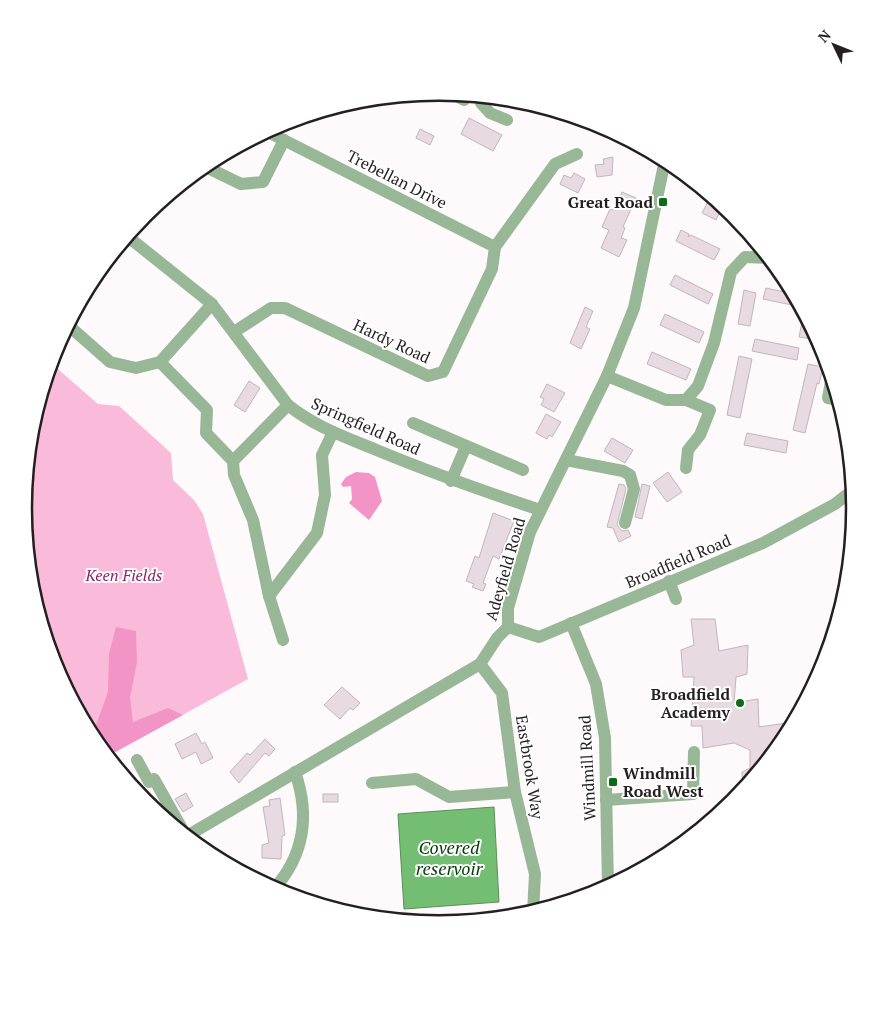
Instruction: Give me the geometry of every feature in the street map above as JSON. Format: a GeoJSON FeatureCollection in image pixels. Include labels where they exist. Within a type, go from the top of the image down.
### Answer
{"type":"FeatureCollection","features":[{"type":"Feature","properties":{"kind":"street"},"geometry":{"type":"LineString","coordinates":[[480,103],[490,113],[507,120]]}},
{"type":"Feature","properties":{"kind":"street","name":"Trebellan Drive"},"geometry":{"type":"LineString","coordinates":[[275,136],[496,248]]}},
{"type":"Feature","properties":{"kind":"street"},"geometry":{"type":"LineString","coordinates":[[213,170],[241,184],[263,182],[284,140]]}},
{"type":"Feature","properties":{"kind":"street"},"geometry":{"type":"LineString","coordinates":[[496,248],[555,164],[577,154]]}},
{"type":"Feature","properties":{"kind":"street","name":"Adeyfield Road"},"geometry":{"type":"LineString","coordinates":[[192,831],[480,664],[497,638],[508,627],[508,608],[530,532],[607,376],[634,308],[663,168]]}},
{"type":"Feature","properties":{"kind":"street","name":"Springfield Road"},"geometry":{"type":"LineString","coordinates":[[134,241],[212,304],[288,405],[300,415],[333,432],[451,481],[540,510]]}},
{"type":"Feature","properties":{"kind":"street","name":"Hardy Road"},"geometry":{"type":"LineString","coordinates":[[234,332],[271,308],[285,308],[428,376],[443,372],[492,268],[496,248]]}},
{"type":"Feature","properties":{"kind":"street"},"geometry":{"type":"LineString","coordinates":[[686,400],[698,386],[714,343],[731,272],[745,257],[760,258]]}},
{"type":"Feature","properties":{"kind":"street"},"geometry":{"type":"LineString","coordinates":[[73,330],[110,362],[136,368],[160,362],[212,304]]}},
{"type":"Feature","properties":{"kind":"street"},"geometry":{"type":"LineString","coordinates":[[160,362],[207,410],[206,433],[233,461],[234,475],[252,520],[270,596],[283,640]]}},
{"type":"Feature","properties":{"kind":"street"},"geometry":{"type":"LineString","coordinates":[[607,376],[666,400],[686,400],[710,410],[700,435],[688,450],[686,468]]}},
{"type":"Feature","properties":{"kind":"street"},"geometry":{"type":"LineString","coordinates":[[233,461],[288,405]]}},
{"type":"Feature","properties":{"kind":"street"},"geometry":{"type":"LineString","coordinates":[[413,423],[523,470]]}},
{"type":"Feature","properties":{"kind":"street"},"geometry":{"type":"LineString","coordinates":[[270,596],[317,534],[325,495],[322,455],[333,432]]}},
{"type":"Feature","properties":{"kind":"street"},"geometry":{"type":"LineString","coordinates":[[451,481],[466,446]]}},
{"type":"Feature","properties":{"kind":"street"},"geometry":{"type":"LineString","coordinates":[[566,460],[623,471],[630,475],[634,489],[625,523]]}},
{"type":"Feature","properties":{"kind":"street","name":"Broadfield Road"},"geometry":{"type":"LineString","coordinates":[[508,627],[539,637],[763,543],[835,504],[846,496]]}},
{"type":"Feature","properties":{"kind":"street"},"geometry":{"type":"LineString","coordinates":[[669,581],[676,598]]}},
{"type":"Feature","properties":{"kind":"street","name":"Windmill Road"},"geometry":{"type":"LineString","coordinates":[[571,623],[596,684],[605,738],[608,878]]}},
{"type":"Feature","properties":{"kind":"street","name":"Eastbrook Way"},"geometry":{"type":"LineString","coordinates":[[480,664],[502,693],[515,792],[535,874],[533,904]]}},
{"type":"Feature","properties":{"kind":"street"},"geometry":{"type":"LineString","coordinates":[[606,800],[693,794],[694,752]]}},
{"type":"Feature","properties":{"kind":"street"},"geometry":{"type":"LineString","coordinates":[[137,760],[149,782],[154,780],[176,818]]}},
{"type":"Feature","properties":{"kind":"street"},"geometry":{"type":"LineString","coordinates":[[280,882],[289,872],[305,823],[303,794],[295,772]]}},
{"type":"Feature","properties":{"kind":"street"},"geometry":{"type":"LineString","coordinates":[[372,783],[416,779],[449,797],[515,792]]}},
{"type":"Feature","properties":{"kind":"green space","name":"Keen Fields"},"geometry":{"type":"Polygon","coordinates":[[[57,368],[98,404],[119,406],[171,453],[173,480],[194,500],[203,514],[248,679],[114,752],[101,734],[74,688],[63,664],[46,613],[36,561],[33,535],[33,481],[40,429],[57,368]]]}},
{"type":"Feature","properties":{"kind":"shaded area"},"geometry":{"type":"Polygon","coordinates":[[[356,472],[369,473],[375,477],[382,501],[369,520],[349,503],[352,499],[351,486],[343,487],[341,484],[346,477],[356,472]]]}},
{"type":"Feature","properties":{"kind":"shaded area"},"geometry":{"type":"Polygon","coordinates":[[[116,627],[136,631],[137,662],[130,698],[133,722],[168,708],[183,715],[114,752],[96,725],[108,692],[109,654],[116,627]]]}},
{"type":"Feature","properties":{"kind":"water","name":"Covered reservoir"},"geometry":{"type":"Polygon","coordinates":[[[494,807],[499,902],[404,909],[398,814],[494,807]]]}},
{"type":"Feature","properties":{"kind":"building"},"geometry":{"type":"Polygon","coordinates":[[[469,118],[502,135],[493,151],[461,134],[469,118]]]}},
{"type":"Feature","properties":{"kind":"building"},"geometry":{"type":"Polygon","coordinates":[[[420,129],[434,136],[430,145],[416,138],[420,129]]]}},
{"type":"Feature","properties":{"kind":"building"},"geometry":{"type":"Polygon","coordinates":[[[613,157],[612,175],[597,177],[595,165],[604,164],[603,159],[613,157]]]}},
{"type":"Feature","properties":{"kind":"building"},"geometry":{"type":"Polygon","coordinates":[[[574,173],[585,179],[578,193],[560,184],[564,175],[571,178],[574,173]]]}},
{"type":"Feature","properties":{"kind":"building"},"geometry":{"type":"Polygon","coordinates":[[[622,192],[636,198],[623,227],[625,228],[621,238],[627,240],[619,257],[601,248],[609,230],[602,227],[610,209],[614,210],[622,192]]]}},
{"type":"Feature","properties":{"kind":"building"},"geometry":{"type":"Polygon","coordinates":[[[708,202],[719,213],[716,220],[702,213],[708,202]]]}},
{"type":"Feature","properties":{"kind":"building"},"geometry":{"type":"Polygon","coordinates":[[[681,230],[689,234],[688,237],[691,235],[720,249],[714,260],[676,241],[681,230]]]}},
{"type":"Feature","properties":{"kind":"building"},"geometry":{"type":"Polygon","coordinates":[[[675,275],[713,294],[708,304],[670,285],[675,275]]]}},
{"type":"Feature","properties":{"kind":"building"},"geometry":{"type":"Polygon","coordinates":[[[766,288],[784,292],[793,305],[763,299],[766,288]]]}},
{"type":"Feature","properties":{"kind":"building"},"geometry":{"type":"Polygon","coordinates":[[[744,290],[756,293],[750,326],[738,324],[744,290]]]}},
{"type":"Feature","properties":{"kind":"building"},"geometry":{"type":"Polygon","coordinates":[[[585,307],[593,311],[586,327],[590,329],[581,349],[570,343],[585,307]]]}},
{"type":"Feature","properties":{"kind":"building"},"geometry":{"type":"Polygon","coordinates":[[[665,314],[704,332],[699,343],[660,325],[665,314]]]}},
{"type":"Feature","properties":{"kind":"building"},"geometry":{"type":"Polygon","coordinates":[[[802,322],[810,339],[799,337],[802,322]]]}},
{"type":"Feature","properties":{"kind":"building"},"geometry":{"type":"Polygon","coordinates":[[[755,339],[799,348],[797,360],[752,351],[755,339]]]}},
{"type":"Feature","properties":{"kind":"building"},"geometry":{"type":"Polygon","coordinates":[[[652,352],[691,369],[686,380],[647,364],[652,352]]]}},
{"type":"Feature","properties":{"kind":"building"},"geometry":{"type":"Polygon","coordinates":[[[739,356],[752,359],[740,418],[727,415],[739,356]]]}},
{"type":"Feature","properties":{"kind":"building"},"geometry":{"type":"Polygon","coordinates":[[[808,364],[821,367],[819,384],[817,383],[805,433],[793,430],[808,364]]]}},
{"type":"Feature","properties":{"kind":"building"},"geometry":{"type":"Polygon","coordinates":[[[249,381],[260,388],[245,412],[234,405],[249,381]]]}},
{"type":"Feature","properties":{"kind":"building"},"geometry":{"type":"Polygon","coordinates":[[[547,384],[565,393],[554,412],[541,405],[544,399],[540,397],[547,384]]]}},
{"type":"Feature","properties":{"kind":"building"},"geometry":{"type":"Polygon","coordinates":[[[546,414],[561,422],[552,437],[549,435],[547,439],[536,433],[546,414]]]}},
{"type":"Feature","properties":{"kind":"building"},"geometry":{"type":"Polygon","coordinates":[[[747,433],[788,441],[786,453],[744,445],[747,433]]]}},
{"type":"Feature","properties":{"kind":"building"},"geometry":{"type":"Polygon","coordinates":[[[612,438],[633,450],[625,463],[604,451],[612,438]]]}},
{"type":"Feature","properties":{"kind":"building"},"geometry":{"type":"Polygon","coordinates":[[[668,472],[682,492],[667,502],[653,483],[668,472]]]}},
{"type":"Feature","properties":{"kind":"building"},"geometry":{"type":"Polygon","coordinates":[[[619,484],[624,485],[626,489],[617,525],[622,531],[628,530],[631,536],[619,542],[613,528],[607,527],[619,484]]]}},
{"type":"Feature","properties":{"kind":"building"},"geometry":{"type":"Polygon","coordinates":[[[642,484],[650,486],[642,519],[635,517],[642,484]]]}},
{"type":"Feature","properties":{"kind":"building"},"geometry":{"type":"Polygon","coordinates":[[[493,513],[514,521],[499,559],[493,556],[483,583],[486,584],[483,591],[472,587],[474,584],[466,581],[475,556],[479,558],[493,513]]]}},
{"type":"Feature","properties":{"kind":"building"},"geometry":{"type":"Polygon","coordinates":[[[691,619],[715,619],[719,651],[748,645],[747,674],[736,677],[734,703],[758,699],[759,727],[785,723],[762,756],[742,779],[742,772],[750,768],[750,750],[734,743],[703,748],[702,726],[691,726],[694,677],[683,677],[681,650],[694,645],[691,619]]]}},
{"type":"Feature","properties":{"kind":"building"},"geometry":{"type":"Polygon","coordinates":[[[342,687],[360,703],[353,710],[350,708],[340,719],[324,705],[342,687]]]}},
{"type":"Feature","properties":{"kind":"building"},"geometry":{"type":"Polygon","coordinates":[[[196,733],[202,744],[205,742],[213,758],[201,764],[196,752],[182,759],[175,744],[196,733]]]}},
{"type":"Feature","properties":{"kind":"building"},"geometry":{"type":"Polygon","coordinates":[[[265,739],[275,749],[269,756],[265,753],[239,783],[230,772],[247,753],[250,755],[265,739]]]}},
{"type":"Feature","properties":{"kind":"building"},"geometry":{"type":"Polygon","coordinates":[[[186,793],[193,806],[183,812],[175,799],[186,793]]]}},
{"type":"Feature","properties":{"kind":"building"},"geometry":{"type":"Polygon","coordinates":[[[323,794],[338,794],[338,802],[323,802],[323,794]]]}},
{"type":"Feature","properties":{"kind":"building"},"geometry":{"type":"Polygon","coordinates":[[[280,798],[285,835],[282,836],[281,859],[262,858],[262,845],[269,843],[263,807],[270,806],[269,800],[280,798]]]}},
{"type":"Feature","properties":{"kind":"place","name":"Great Road"},"geometry":{"type":"Point","coordinates":[663,202]}},
{"type":"Feature","properties":{"kind":"place","name":"Broadfield Academy"},"geometry":{"type":"Point","coordinates":[740,703]}},
{"type":"Feature","properties":{"kind":"place","name":"Windmill Road West"},"geometry":{"type":"Point","coordinates":[613,782]}}]}
